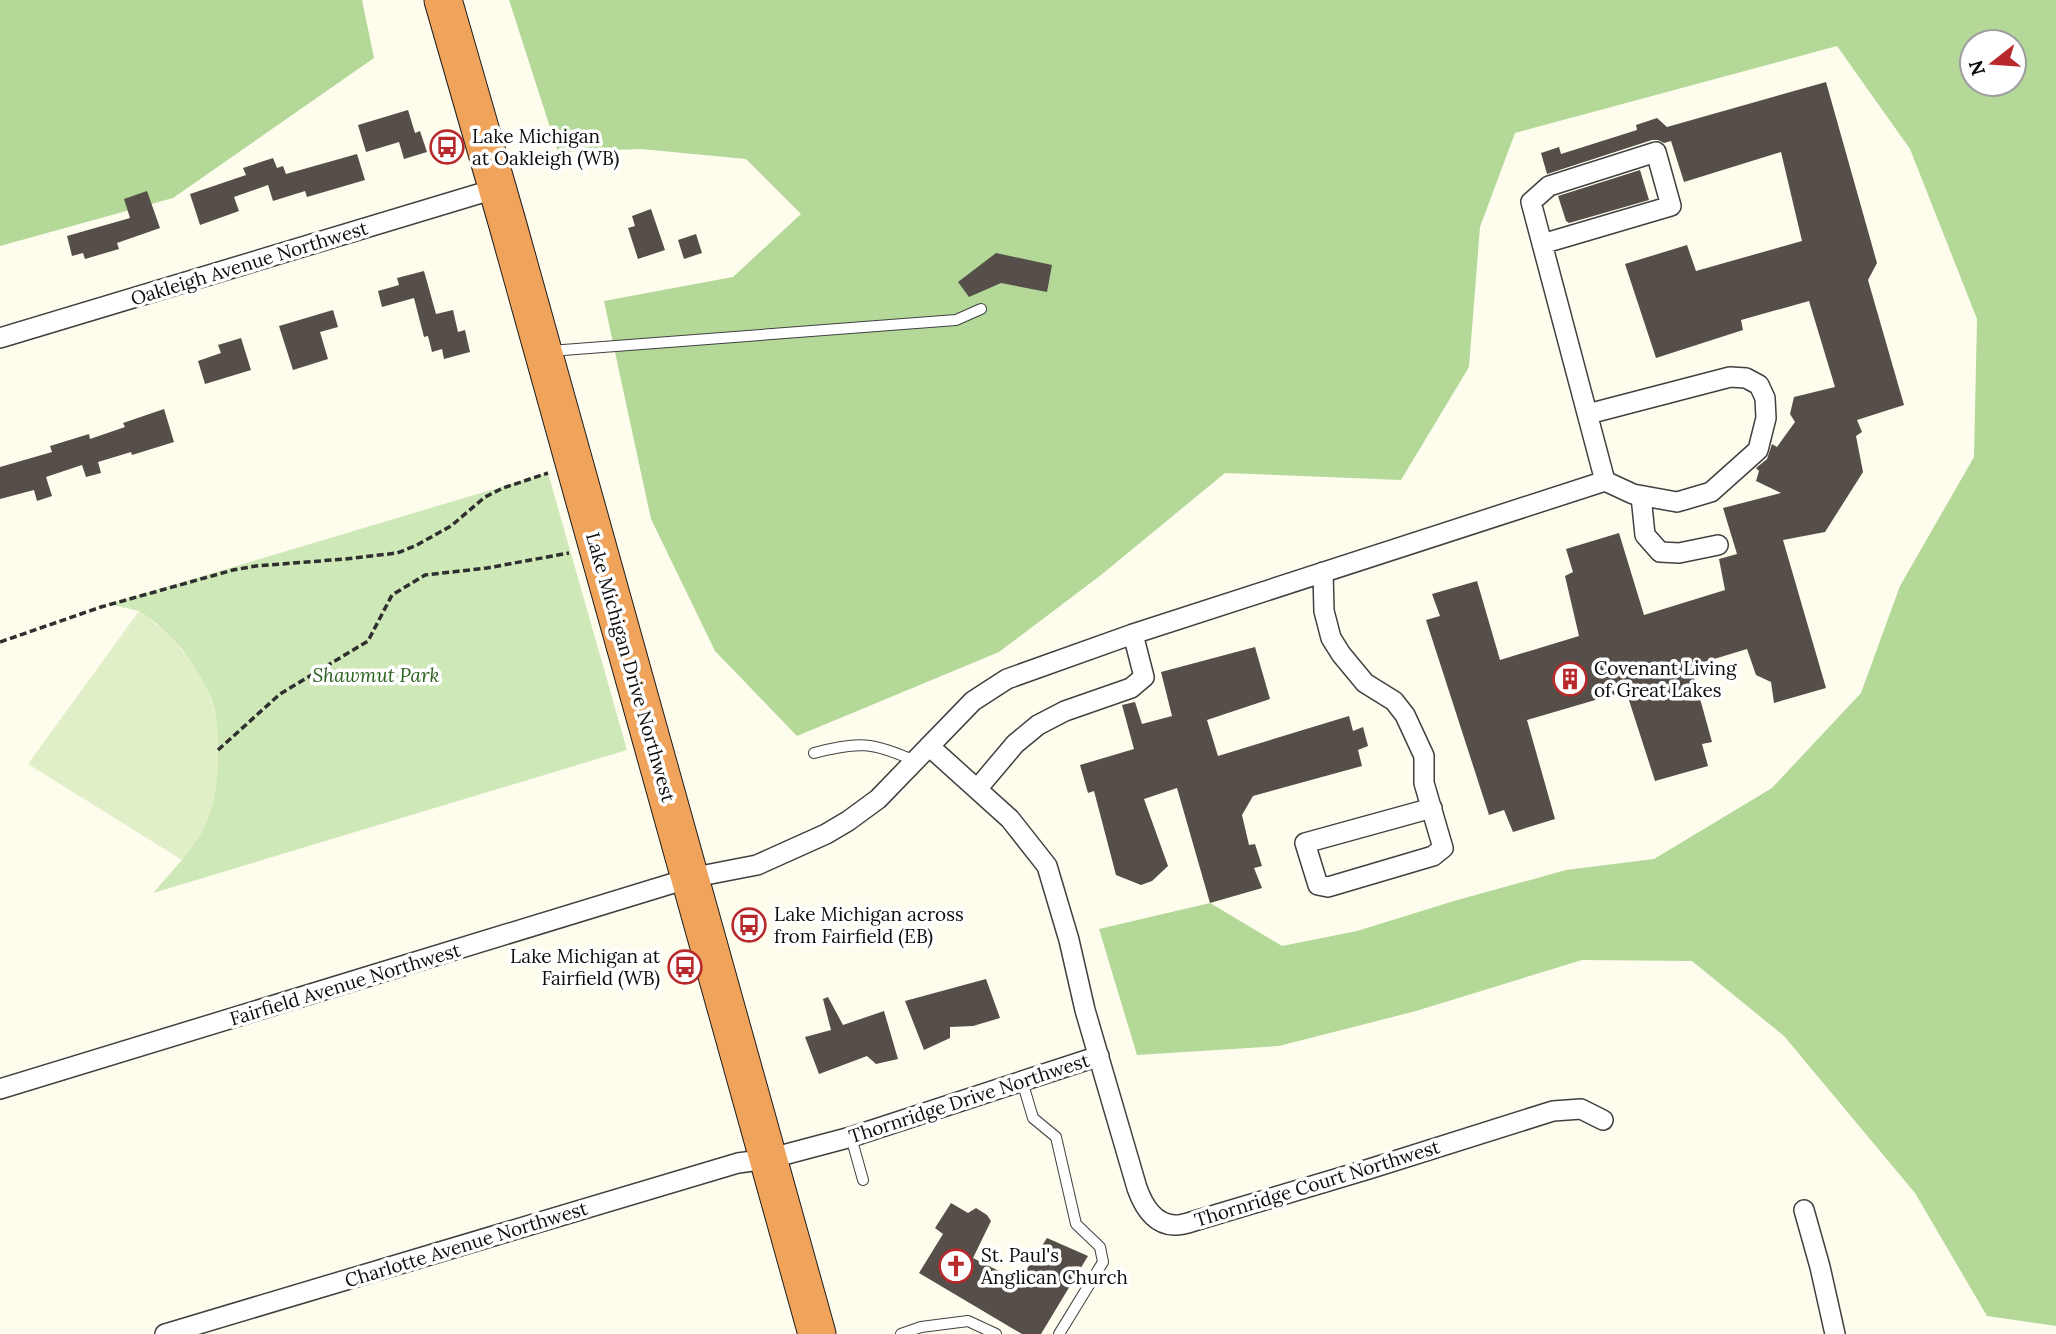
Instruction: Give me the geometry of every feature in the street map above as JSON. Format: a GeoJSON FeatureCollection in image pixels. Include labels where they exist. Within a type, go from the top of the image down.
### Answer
{"type":"FeatureCollection","features":[{"type":"Feature","properties":{"kind":"highway","name":"Lake Michigan Drive Northwest"},"geometry":{"type":"LineString","coordinates":[[443,0],[498,188],[817,1334]]}},
{"type":"Feature","properties":{"kind":"street"},"geometry":{"type":"LineString","coordinates":[[1542,244],[1671,206],[1656,152],[1549,186],[1531,202],[1542,244],[1588,414],[1605,481],[1633,494],[1676,502],[1711,492],[1758,450],[1766,418],[1765,398],[1759,385],[1746,378],[1730,377],[1588,414]]}},
{"type":"Feature","properties":{"kind":"street","name":"Oakleigh Avenue Northwest"},"geometry":{"type":"LineString","coordinates":[[0,338],[498,188]]}},
{"type":"Feature","properties":{"kind":"street","name":"Fairfield Avenue Northwest"},"geometry":{"type":"LineString","coordinates":[[0,1089],[690,878],[757,865],[826,834],[878,799],[973,701],[1007,680],[1133,634],[1605,481]]}},
{"type":"Feature","properties":{"kind":"street"},"geometry":{"type":"LineString","coordinates":[[1642,496],[1645,535],[1660,552],[1679,553],[1718,545]]}},
{"type":"Feature","properties":{"kind":"street"},"geometry":{"type":"LineString","coordinates":[[1323,572],[1324,611],[1331,638],[1366,683],[1394,701],[1405,715],[1424,757],[1424,783],[1432,808],[1443,848],[1433,856],[1328,887],[1318,885],[1306,843],[1432,808]]}},
{"type":"Feature","properties":{"kind":"street"},"geometry":{"type":"LineString","coordinates":[[978,788],[1015,744],[1038,725],[1065,711],[1131,688],[1144,677],[1133,634]]}},
{"type":"Feature","properties":{"kind":"street","name":"Thornridge Drive Northwest"},"geometry":{"type":"LineString","coordinates":[[768,1159],[851,1137],[1099,1056],[1047,866],[1010,819],[929,746]]}},
{"type":"Feature","properties":{"kind":"street","name":"Thornridge Court Northwest"},"geometry":{"type":"LineString","coordinates":[[1099,1056],[1144,1207],[1158,1221],[1174,1226],[1553,1111],[1581,1108],[1603,1120]]}},
{"type":"Feature","properties":{"kind":"street","name":"Charlotte Avenue Northwest"},"geometry":{"type":"LineString","coordinates":[[166,1334],[738,1163],[768,1159]]}},
{"type":"Feature","properties":{"kind":"street"},"geometry":{"type":"LineString","coordinates":[[1804,1210],[1835,1334]]}},
{"type":"Feature","properties":{"kind":"lane"},"geometry":{"type":"LineString","coordinates":[[543,352],[956,320],[981,309]]}},
{"type":"Feature","properties":{"kind":"lane"},"geometry":{"type":"LineString","coordinates":[[814,753],[844,744],[858,744],[890,750],[915,761]]}},
{"type":"Feature","properties":{"kind":"lane"},"geometry":{"type":"LineString","coordinates":[[1022,1081],[1033,1118],[1056,1137],[1076,1224],[1100,1247],[1103,1262],[1059,1334]]}},
{"type":"Feature","properties":{"kind":"lane"},"geometry":{"type":"LineString","coordinates":[[851,1137],[863,1180]]}},
{"type":"Feature","properties":{"kind":"lane"},"geometry":{"type":"LineString","coordinates":[[901,1334],[921,1327],[968,1321],[996,1334]]}},
{"type":"Feature","properties":{"kind":"path"},"geometry":{"type":"LineString","coordinates":[[0,642],[101,607],[233,570],[397,553],[451,526],[485,497],[548,473]]}},
{"type":"Feature","properties":{"kind":"path"},"geometry":{"type":"LineString","coordinates":[[218,750],[280,694],[368,641],[391,595],[425,575],[487,568],[569,553]]}},
{"type":"Feature","properties":{"kind":"green space"},"geometry":{"type":"Polygon","coordinates":[[[0,0],[362,0],[374,58],[173,198],[0,246],[0,0]]]}},
{"type":"Feature","properties":{"kind":"green space"},"geometry":{"type":"Polygon","coordinates":[[[509,0],[2056,0],[2056,1326],[1987,1316],[1915,1193],[1784,1036],[1692,961],[1582,960],[1416,1011],[1279,1046],[1137,1055],[1099,929],[1210,903],[1282,946],[1357,931],[1566,870],[1654,859],[1772,788],[1861,693],[1900,586],[1974,457],[1977,319],[1910,149],[1837,46],[1515,133],[1480,227],[1469,367],[1401,480],[1225,473],[1101,575],[999,652],[797,736],[715,651],[651,519],[604,301],[733,277],[801,214],[746,159],[641,149],[558,152],[509,0]]]}},
{"type":"Feature","properties":{"kind":"green space","name":"Shawmut Park"},"geometry":{"type":"Polygon","coordinates":[[[548,473],[627,750],[153,893],[200,835],[218,750],[215,710],[210,695],[183,650],[157,624],[139,611],[109,604],[548,473]]]}},
{"type":"Feature","properties":{"kind":"green space"},"geometry":{"type":"Polygon","coordinates":[[[139,611],[174,641],[194,666],[209,693],[216,714],[218,761],[214,799],[201,834],[182,860],[28,764],[139,611]]]}},
{"type":"Feature","properties":{"kind":"building"},"geometry":{"type":"Polygon","coordinates":[[[1826,82],[1877,263],[1868,280],[1904,405],[1857,420],[1862,432],[1856,436],[1863,472],[1825,532],[1783,540],[1826,688],[1774,703],[1771,682],[1756,675],[1747,649],[1691,666],[1712,742],[1702,744],[1708,766],[1655,781],[1626,691],[1527,720],[1555,819],[1513,832],[1504,810],[1489,815],[1426,620],[1440,616],[1432,594],[1477,581],[1500,660],[1579,636],[1565,576],[1573,572],[1566,549],[1619,533],[1644,615],[1725,590],[1719,559],[1737,554],[1723,508],[1781,493],[1756,481],[1759,471],[1756,468],[1767,459],[1772,444],[1777,447],[1795,422],[1790,414],[1794,397],[1835,387],[1809,301],[1741,320],[1743,330],[1656,358],[1625,264],[1687,245],[1696,271],[1802,241],[1781,152],[1684,182],[1671,141],[1664,143],[1652,140],[1547,174],[1541,153],[1559,147],[1561,154],[1637,130],[1636,125],[1657,118],[1667,127],[1826,82]]]}},
{"type":"Feature","properties":{"kind":"building"},"geometry":{"type":"Polygon","coordinates":[[[408,110],[415,133],[420,131],[427,152],[404,159],[399,142],[366,152],[358,125],[408,110]]]}},
{"type":"Feature","properties":{"kind":"building"},"geometry":{"type":"Polygon","coordinates":[[[357,154],[365,180],[307,197],[305,191],[273,201],[268,185],[234,197],[239,211],[200,225],[190,194],[246,175],[243,168],[273,158],[277,168],[283,166],[286,174],[357,154]]]}},
{"type":"Feature","properties":{"kind":"building"},"geometry":{"type":"Polygon","coordinates":[[[1640,170],[1649,200],[1569,223],[1566,221],[1558,196],[1640,170]]]}},
{"type":"Feature","properties":{"kind":"building"},"geometry":{"type":"Polygon","coordinates":[[[147,191],[160,228],[117,243],[119,249],[85,259],[83,253],[72,256],[67,236],[130,218],[124,199],[147,191]]]}},
{"type":"Feature","properties":{"kind":"building"},"geometry":{"type":"Polygon","coordinates":[[[651,209],[665,250],[638,259],[628,228],[635,226],[632,216],[651,209]]]}},
{"type":"Feature","properties":{"kind":"building"},"geometry":{"type":"Polygon","coordinates":[[[696,234],[702,253],[684,259],[678,240],[696,234]]]}},
{"type":"Feature","properties":{"kind":"building"},"geometry":{"type":"Polygon","coordinates":[[[996,253],[1052,265],[1047,292],[1001,283],[969,297],[958,282],[996,253]]]}},
{"type":"Feature","properties":{"kind":"building"},"geometry":{"type":"Polygon","coordinates":[[[424,271],[436,314],[453,310],[458,332],[465,330],[470,352],[444,359],[442,349],[432,352],[428,336],[424,337],[414,298],[382,307],[378,291],[399,285],[397,278],[424,271]]]}},
{"type":"Feature","properties":{"kind":"building"},"geometry":{"type":"Polygon","coordinates":[[[333,310],[338,327],[320,332],[328,359],[293,370],[279,326],[333,310]]]}},
{"type":"Feature","properties":{"kind":"building"},"geometry":{"type":"Polygon","coordinates":[[[241,338],[251,370],[205,384],[198,361],[221,353],[218,345],[241,338]]]}},
{"type":"Feature","properties":{"kind":"building"},"geometry":{"type":"Polygon","coordinates":[[[164,409],[174,442],[98,462],[101,473],[86,477],[82,465],[46,477],[52,496],[37,501],[34,490],[0,499],[0,467],[52,452],[50,446],[89,434],[90,439],[125,427],[123,423],[164,409]]]}},
{"type":"Feature","properties":{"kind":"building"},"geometry":{"type":"Polygon","coordinates":[[[1255,647],[1270,699],[1207,720],[1218,756],[1349,716],[1353,731],[1363,727],[1368,746],[1358,750],[1362,766],[1253,796],[1242,815],[1249,845],[1255,844],[1262,866],[1254,868],[1262,888],[1210,903],[1177,788],[1144,799],[1168,866],[1152,881],[1141,885],[1116,875],[1094,791],[1088,793],[1080,765],[1134,749],[1122,705],[1135,702],[1142,724],[1172,716],[1161,672],[1255,647]]]}},
{"type":"Feature","properties":{"kind":"building"},"geometry":{"type":"Polygon","coordinates":[[[986,979],[1000,1018],[973,1026],[950,1027],[950,1038],[924,1050],[905,1001],[986,979]]]}},
{"type":"Feature","properties":{"kind":"building"},"geometry":{"type":"Polygon","coordinates":[[[828,997],[843,1025],[884,1011],[898,1059],[876,1064],[867,1056],[819,1074],[805,1037],[831,1030],[823,999],[828,997]]]}},
{"type":"Feature","properties":{"kind":"building","name":"St. Paul's Anglican Church"},"geometry":{"type":"Polygon","coordinates":[[[951,1203],[968,1213],[976,1208],[991,1221],[973,1258],[1019,1281],[1047,1238],[1088,1256],[1041,1334],[1022,1334],[919,1273],[943,1234],[935,1228],[951,1203]]]}},
{"type":"Feature","properties":{"kind":"place","name":"Lake Michigan at Oakleigh (WB)"},"geometry":{"type":"Point","coordinates":[447,147]}},
{"type":"Feature","properties":{"kind":"place","name":"Covenant Living of Great Lakes"},"geometry":{"type":"Point","coordinates":[1570,679]}},
{"type":"Feature","properties":{"kind":"place","name":"Lake Michigan across from Fairfield (EB)"},"geometry":{"type":"Point","coordinates":[749,925]}},
{"type":"Feature","properties":{"kind":"place","name":"Lake Michigan at Fairfield (WB)"},"geometry":{"type":"Point","coordinates":[685,967]}},
{"type":"Feature","properties":{"kind":"place","name":"St. Paul's Anglican Church"},"geometry":{"type":"Point","coordinates":[956,1266]}}]}
